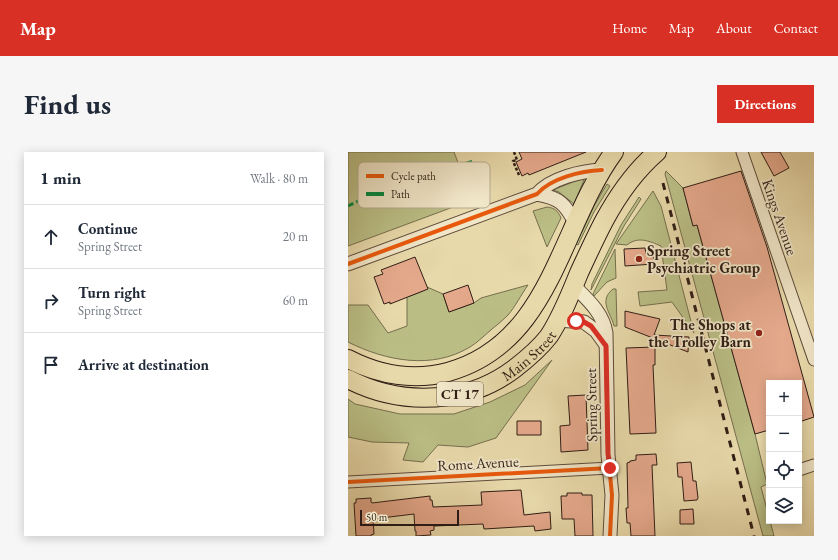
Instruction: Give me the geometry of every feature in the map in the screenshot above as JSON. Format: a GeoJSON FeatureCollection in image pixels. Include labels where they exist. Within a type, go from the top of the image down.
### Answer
{"type":"FeatureCollection","features":[{"type":"Feature","properties":{"kind":"highway","name":"Main Street"},"geometry":{"type":"LineString","coordinates":[[348,359],[382,372],[412,376],[443,373],[461,368],[482,358],[497,347],[521,324],[549,281],[602,170],[614,152]]}},
{"type":"Feature","properties":{"kind":"highway","name":"Main Street"},"geometry":{"type":"LineString","coordinates":[[348,379],[380,392],[408,397],[434,398],[468,392],[495,382],[524,361],[544,342],[558,320],[608,214],[645,158]]}},
{"type":"Feature","properties":{"kind":"street","name":"Kings Avenue"},"geometry":{"type":"LineString","coordinates":[[742,152],[814,360]]}},
{"type":"Feature","properties":{"kind":"street"},"geometry":{"type":"LineString","coordinates":[[348,264],[537,194],[551,184],[577,173],[602,170]]}},
{"type":"Feature","properties":{"kind":"street"},"geometry":{"type":"LineString","coordinates":[[537,194],[552,197],[561,202],[570,213],[576,224]]}},
{"type":"Feature","properties":{"kind":"street","name":"Spring Street"},"geometry":{"type":"LineString","coordinates":[[574,286],[588,300],[603,321],[606,333],[608,454],[612,495],[610,536]]}},
{"type":"Feature","properties":{"kind":"street"},"geometry":{"type":"LineString","coordinates":[[558,320],[584,322],[596,331],[606,346]]}},
{"type":"Feature","properties":{"kind":"street"},"geometry":{"type":"LineString","coordinates":[[802,469],[814,465]]}},
{"type":"Feature","properties":{"kind":"street","name":"Rome Avenue"},"geometry":{"type":"LineString","coordinates":[[348,482],[610,468]]}},
{"type":"Feature","properties":{"kind":"path"},"geometry":{"type":"LineString","coordinates":[[514,152],[517,160],[513,161],[519,176]]}},
{"type":"Feature","properties":{"kind":"green space"},"geometry":{"type":"Polygon","coordinates":[[[348,152],[454,152],[458,162],[358,162],[358,208],[450,208],[348,246],[348,152]]]}},
{"type":"Feature","properties":{"kind":"green space"},"geometry":{"type":"Polygon","coordinates":[[[666,171],[683,188],[693,226],[697,225],[755,434],[766,480],[766,484],[761,487],[766,506],[766,524],[771,524],[774,536],[763,536],[665,174],[666,171]]]}},
{"type":"Feature","properties":{"kind":"green space"},"geometry":{"type":"Polygon","coordinates":[[[583,178],[584,180],[574,204],[559,192],[553,190],[583,178]]]}},
{"type":"Feature","properties":{"kind":"green space"},"geometry":{"type":"Polygon","coordinates":[[[607,184],[610,186],[594,212],[578,245],[576,244],[594,206],[607,184]]]}},
{"type":"Feature","properties":{"kind":"green space"},"geometry":{"type":"Polygon","coordinates":[[[653,191],[661,206],[694,333],[672,302],[640,306],[638,292],[667,290],[661,246],[644,240],[631,242],[627,245],[616,244],[653,191]]]}},
{"type":"Feature","properties":{"kind":"green space"},"geometry":{"type":"Polygon","coordinates":[[[639,197],[641,199],[624,226],[591,290],[592,284],[621,225],[639,197]]]}},
{"type":"Feature","properties":{"kind":"green space"},"geometry":{"type":"Polygon","coordinates":[[[547,207],[556,210],[561,218],[547,247],[533,211],[547,207]]]}},
{"type":"Feature","properties":{"kind":"green space"},"geometry":{"type":"Polygon","coordinates":[[[615,249],[616,278],[607,282],[594,296],[593,294],[615,249]]]}},
{"type":"Feature","properties":{"kind":"green space"},"geometry":{"type":"Polygon","coordinates":[[[528,285],[506,317],[473,345],[455,354],[440,359],[425,361],[393,358],[363,349],[348,342],[348,305],[368,305],[388,333],[407,326],[407,297],[423,291],[422,288],[427,287],[443,294],[449,312],[474,303],[481,298],[528,285]]]}},
{"type":"Feature","properties":{"kind":"green space"},"geometry":{"type":"Polygon","coordinates":[[[613,289],[616,289],[617,326],[614,326],[606,303],[606,298],[613,289]]]}},
{"type":"Feature","properties":{"kind":"green space"},"geometry":{"type":"Polygon","coordinates":[[[552,360],[496,438],[468,447],[438,445],[423,462],[403,460],[409,443],[372,442],[348,437],[348,399],[355,404],[400,414],[454,414],[490,402],[525,385],[552,360]]]}},
{"type":"Feature","properties":{"kind":"building"},"geometry":{"type":"Polygon","coordinates":[[[519,152],[586,152],[529,175],[528,173],[522,176],[516,162],[522,159],[519,152]]]}},
{"type":"Feature","properties":{"kind":"building"},"geometry":{"type":"Polygon","coordinates":[[[761,152],[780,152],[789,168],[774,176],[761,152]]]}},
{"type":"Feature","properties":{"kind":"building","name":"The Shops at the Trolley Barn"},"geometry":{"type":"Polygon","coordinates":[[[741,171],[767,247],[814,417],[802,421],[802,380],[766,380],[766,431],[755,434],[697,225],[693,226],[683,188],[741,171]]]}},
{"type":"Feature","properties":{"kind":"building","name":"Spring Street Psychiatric Group"},"geometry":{"type":"Polygon","coordinates":[[[645,248],[646,254],[653,254],[654,264],[625,266],[624,249],[645,248]]]}},
{"type":"Feature","properties":{"kind":"building"},"geometry":{"type":"Polygon","coordinates":[[[415,257],[428,289],[390,304],[390,302],[384,304],[374,277],[383,274],[381,270],[415,257]]]}},
{"type":"Feature","properties":{"kind":"building"},"geometry":{"type":"Polygon","coordinates":[[[468,285],[474,303],[449,312],[443,294],[468,285]]]}},
{"type":"Feature","properties":{"kind":"building"},"geometry":{"type":"Polygon","coordinates":[[[625,311],[660,319],[654,335],[689,337],[688,352],[625,327],[625,311]]]}},
{"type":"Feature","properties":{"kind":"building"},"geometry":{"type":"Polygon","coordinates":[[[655,347],[655,365],[653,365],[656,433],[630,434],[626,348],[655,347]]]}},
{"type":"Feature","properties":{"kind":"building"},"geometry":{"type":"Polygon","coordinates":[[[586,395],[588,450],[561,452],[560,426],[570,425],[568,396],[586,395]]]}},
{"type":"Feature","properties":{"kind":"building"},"geometry":{"type":"Polygon","coordinates":[[[517,421],[541,421],[541,435],[517,435],[517,421]]]}},
{"type":"Feature","properties":{"kind":"building"},"geometry":{"type":"Polygon","coordinates":[[[656,454],[657,465],[652,465],[655,536],[631,536],[630,523],[627,523],[626,508],[628,508],[627,463],[636,460],[636,455],[656,454]]]}},
{"type":"Feature","properties":{"kind":"building"},"geometry":{"type":"Polygon","coordinates":[[[691,462],[693,481],[696,481],[698,498],[697,500],[684,501],[682,477],[678,477],[677,463],[691,462]]]}},
{"type":"Feature","properties":{"kind":"building"},"geometry":{"type":"Polygon","coordinates":[[[521,490],[524,515],[550,512],[551,529],[535,531],[534,526],[484,529],[483,524],[434,526],[434,530],[430,531],[431,535],[416,536],[414,514],[373,519],[374,534],[371,536],[356,536],[354,503],[356,503],[356,499],[371,498],[372,503],[430,496],[433,507],[482,505],[481,492],[521,490]]]}},
{"type":"Feature","properties":{"kind":"building"},"geometry":{"type":"Polygon","coordinates":[[[567,493],[592,495],[593,536],[575,536],[574,519],[562,519],[561,496],[567,496],[567,493]]]}},
{"type":"Feature","properties":{"kind":"building"},"geometry":{"type":"Polygon","coordinates":[[[693,509],[694,524],[680,524],[680,510],[693,509]]]}},
{"type":"Feature","properties":{"kind":"railway"},"geometry":{"type":"LineString","coordinates":[[663,183],[754,536]]}},
{"type":"Feature","properties":{"kind":"marked path"},"geometry":{"type":"LineString","coordinates":[[348,206],[358,201]]}},
{"type":"Feature","properties":{"kind":"cycle path"},"geometry":{"type":"LineString","coordinates":[[348,264],[537,194],[543,188],[567,176],[602,170]]}},
{"type":"Feature","properties":{"kind":"cycle path"},"geometry":{"type":"LineString","coordinates":[[606,345],[608,455],[612,495],[610,536]]}},
{"type":"Feature","properties":{"kind":"cycle path"},"geometry":{"type":"LineString","coordinates":[[348,482],[610,468]]}},
{"type":"Feature","properties":{"kind":"place","name":"Spring Street Psychiatric Group"},"geometry":{"type":"Point","coordinates":[639,259]}},
{"type":"Feature","properties":{"kind":"place","name":"The Shops at the Trolley Barn"},"geometry":{"type":"Point","coordinates":[759,333]}},
{"type":"Feature","properties":{"kind":"route"},"geometry":{"type":"LineString","coordinates":[[576,321],[584,322],[591,326],[606,346],[608,454],[610,468]]}}]}
